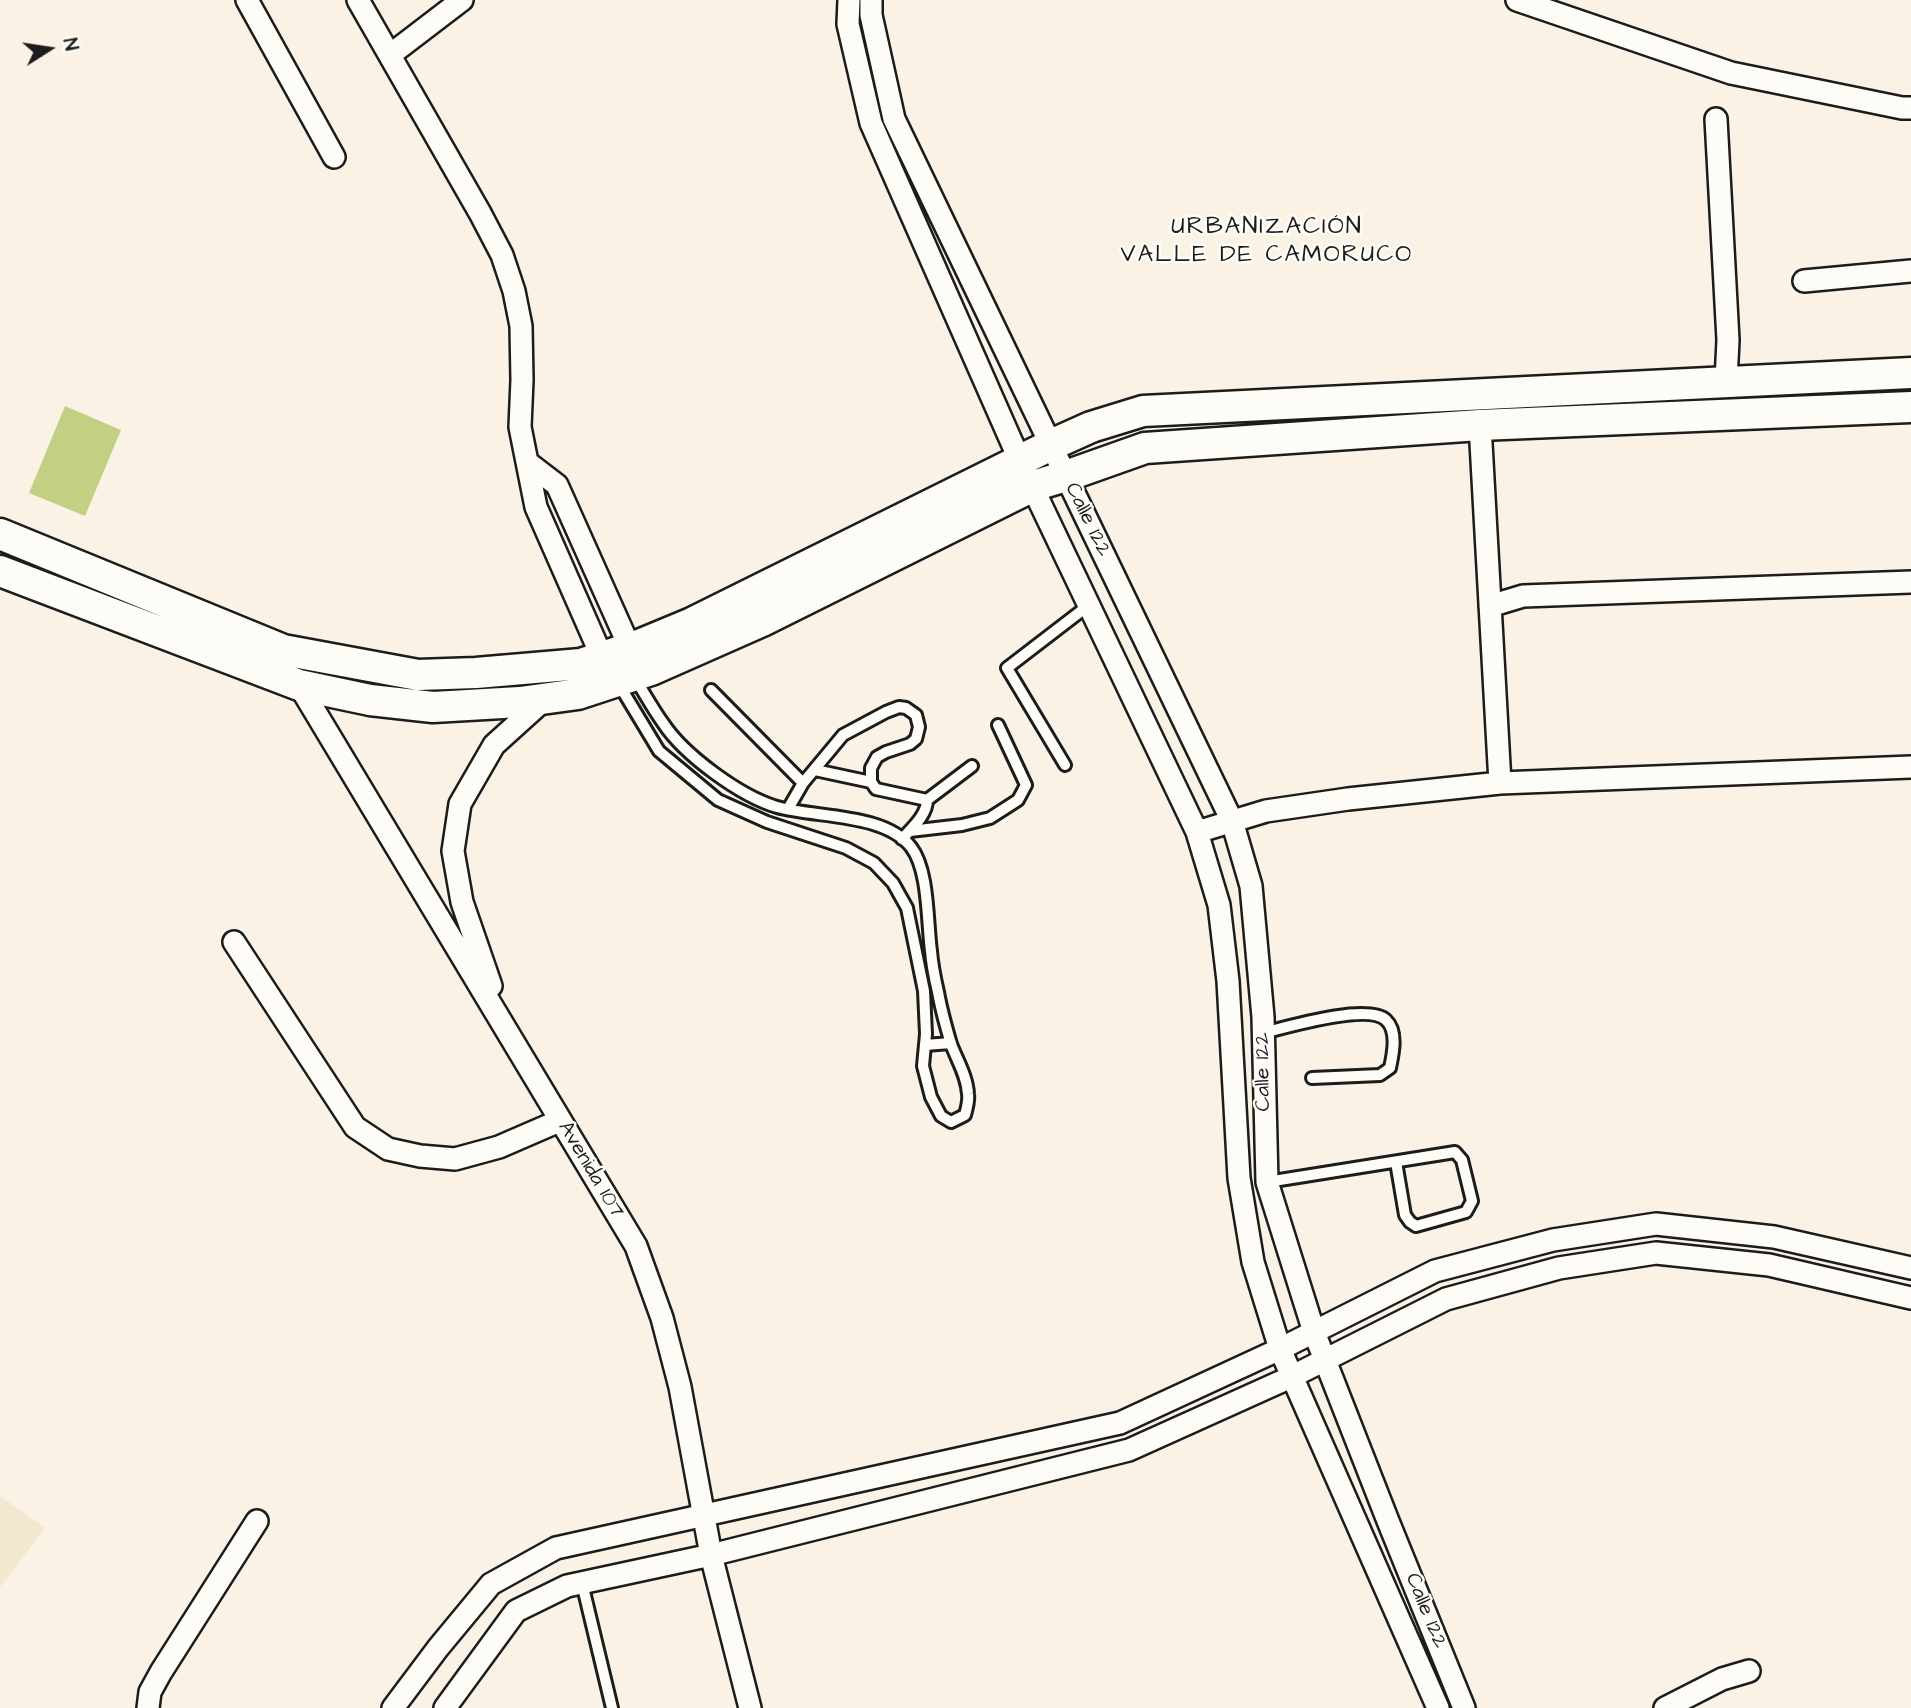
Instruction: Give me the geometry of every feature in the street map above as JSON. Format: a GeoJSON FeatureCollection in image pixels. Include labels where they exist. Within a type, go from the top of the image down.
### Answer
{"type":"FeatureCollection","features":[{"type":"Feature","properties":{"kind":"street"},"geometry":{"type":"LineString","coordinates":[[247,0],[334,157]]}},
{"type":"Feature","properties":{"kind":"street"},"geometry":{"type":"LineString","coordinates":[[358,0],[502,254],[514,291],[520,327],[520,427],[536,507],[621,665]]}},
{"type":"Feature","properties":{"kind":"street"},"geometry":{"type":"LineString","coordinates":[[390,55],[463,0]]}},
{"type":"Feature","properties":{"kind":"street","name":"Calle 122"},"geometry":{"type":"LineString","coordinates":[[849,0],[848,24],[871,123],[1027,473],[1197,832],[1219,905],[1228,981],[1241,1190],[1253,1262],[1280,1349],[1438,1708]]}},
{"type":"Feature","properties":{"kind":"street","name":"Calle 122"},"geometry":{"type":"LineString","coordinates":[[872,0],[871,15],[894,119],[1232,821],[1251,886],[1263,1033],[1267,1181],[1314,1332],[1464,1708]]}},
{"type":"Feature","properties":{"kind":"street"},"geometry":{"type":"LineString","coordinates":[[1517,0],[1731,73],[1911,108]]}},
{"type":"Feature","properties":{"kind":"street"},"geometry":{"type":"LineString","coordinates":[[1716,119],[1728,341],[1726,382]]}},
{"type":"Feature","properties":{"kind":"street"},"geometry":{"type":"LineString","coordinates":[[1804,281],[1911,271]]}},
{"type":"Feature","properties":{"kind":"street"},"geometry":{"type":"LineString","coordinates":[[0,570],[299,685],[370,700],[433,707],[520,702],[578,694],[692,623],[1027,473],[1051,445],[1091,426],[1143,411],[1911,373]]}},
{"type":"Feature","properties":{"kind":"street"},"geometry":{"type":"LineString","coordinates":[[1422,397],[1423,429]]}},
{"type":"Feature","properties":{"kind":"street"},"geometry":{"type":"LineString","coordinates":[[1027,473],[1066,476],[1145,448],[1480,425],[1911,407]]}},
{"type":"Feature","properties":{"kind":"street"},"geometry":{"type":"LineString","coordinates":[[1480,425],[1500,783]]}},
{"type":"Feature","properties":{"kind":"street"},"geometry":{"type":"LineString","coordinates":[[527,462],[557,485],[621,665]]}},
{"type":"Feature","properties":{"kind":"street"},"geometry":{"type":"LineString","coordinates":[[0,534],[283,650],[418,675],[581,664],[621,665]]}},
{"type":"Feature","properties":{"kind":"street"},"geometry":{"type":"LineString","coordinates":[[1490,606],[1524,596],[1911,582]]}},
{"type":"Feature","properties":{"kind":"street","name":"Avenida 107"},"geometry":{"type":"LineString","coordinates":[[299,685],[504,1024],[641,1258],[662,1318],[680,1387],[711,1555],[750,1708]]}},
{"type":"Feature","properties":{"kind":"street"},"geometry":{"type":"LineString","coordinates":[[504,1024],[463,902],[453,851],[460,804],[494,746],[546,698]]}},
{"type":"Feature","properties":{"kind":"street"},"geometry":{"type":"LineString","coordinates":[[1197,832],[1266,811],[1348,799],[1500,783],[1911,766]]}},
{"type":"Feature","properties":{"kind":"street"},"geometry":{"type":"LineString","coordinates":[[234,942],[355,1127],[388,1149],[420,1156],[455,1159],[499,1147],[559,1121]]}},
{"type":"Feature","properties":{"kind":"street"},"geometry":{"type":"LineString","coordinates":[[393,1708],[438,1647],[491,1584],[556,1548],[1120,1423],[1280,1349],[1435,1271],[1553,1240],[1656,1223],[1774,1237],[1911,1268]]}},
{"type":"Feature","properties":{"kind":"street"},"geometry":{"type":"LineString","coordinates":[[445,1708],[516,1611],[568,1586],[711,1555],[1129,1450],[1292,1377],[1446,1298],[1559,1268],[1657,1253],[1769,1265],[1911,1298]]}},
{"type":"Feature","properties":{"kind":"street"},"geometry":{"type":"LineString","coordinates":[[148,1708],[150,1692],[161,1672],[257,1521]]}},
{"type":"Feature","properties":{"kind":"street"},"geometry":{"type":"LineString","coordinates":[[1665,1708],[1722,1679],[1749,1671]]}},
{"type":"Feature","properties":{"kind":"lane"},"geometry":{"type":"LineString","coordinates":[[1065,765],[1007,668],[1089,605]]}},
{"type":"Feature","properties":{"kind":"lane"},"geometry":{"type":"LineString","coordinates":[[621,665],[664,725],[693,756],[730,785],[775,806],[862,821],[906,835],[990,818],[1018,800],[1026,785],[998,725]]}},
{"type":"Feature","properties":{"kind":"lane"},"geometry":{"type":"LineString","coordinates":[[621,665],[659,751],[718,800],[767,822],[846,848],[874,863],[893,883],[907,908],[924,990],[923,1066],[931,1097],[941,1116],[951,1122],[965,1115],[969,1096],[938,995],[926,891],[906,835]]}},
{"type":"Feature","properties":{"kind":"lane"},"geometry":{"type":"LineString","coordinates":[[710,690],[803,783]]}},
{"type":"Feature","properties":{"kind":"lane"},"geometry":{"type":"LineString","coordinates":[[788,809],[803,783],[843,735],[899,707],[916,715],[919,727],[910,744],[877,757],[871,768],[871,782],[876,789],[927,800],[972,766]]}},
{"type":"Feature","properties":{"kind":"lane"},"geometry":{"type":"LineString","coordinates":[[815,770],[871,782]]}},
{"type":"Feature","properties":{"kind":"lane"},"geometry":{"type":"LineString","coordinates":[[906,835],[927,808],[927,800]]}},
{"type":"Feature","properties":{"kind":"lane"},"geometry":{"type":"LineString","coordinates":[[1263,1033],[1323,1018],[1359,1014],[1377,1014],[1388,1021],[1393,1034],[1390,1068],[1380,1075],[1312,1078]]}},
{"type":"Feature","properties":{"kind":"lane"},"geometry":{"type":"LineString","coordinates":[[925,1045],[951,1043]]}},
{"type":"Feature","properties":{"kind":"lane"},"geometry":{"type":"LineString","coordinates":[[1267,1181],[1455,1152],[1462,1160],[1472,1201],[1466,1212],[1416,1226],[1410,1222],[1405,1215],[1396,1162]]}},
{"type":"Feature","properties":{"kind":"lane"},"geometry":{"type":"LineString","coordinates":[[582,1583],[612,1708]]}},
{"type":"Feature","properties":{"kind":"shaded area"},"geometry":{"type":"Polygon","coordinates":[[[0,1496],[45,1528],[0,1587],[0,1496]]]}},
{"type":"Feature","properties":{"kind":"green space"},"geometry":{"type":"Polygon","coordinates":[[[65,406],[121,430],[85,516],[29,493],[65,406]]]}},
{"type":"Feature","properties":{"kind":"district","name":"URBANIZACIÓN VALLE DE CAMORUCO"},"geometry":{"type":"Point","coordinates":[1267,242]}}]}
